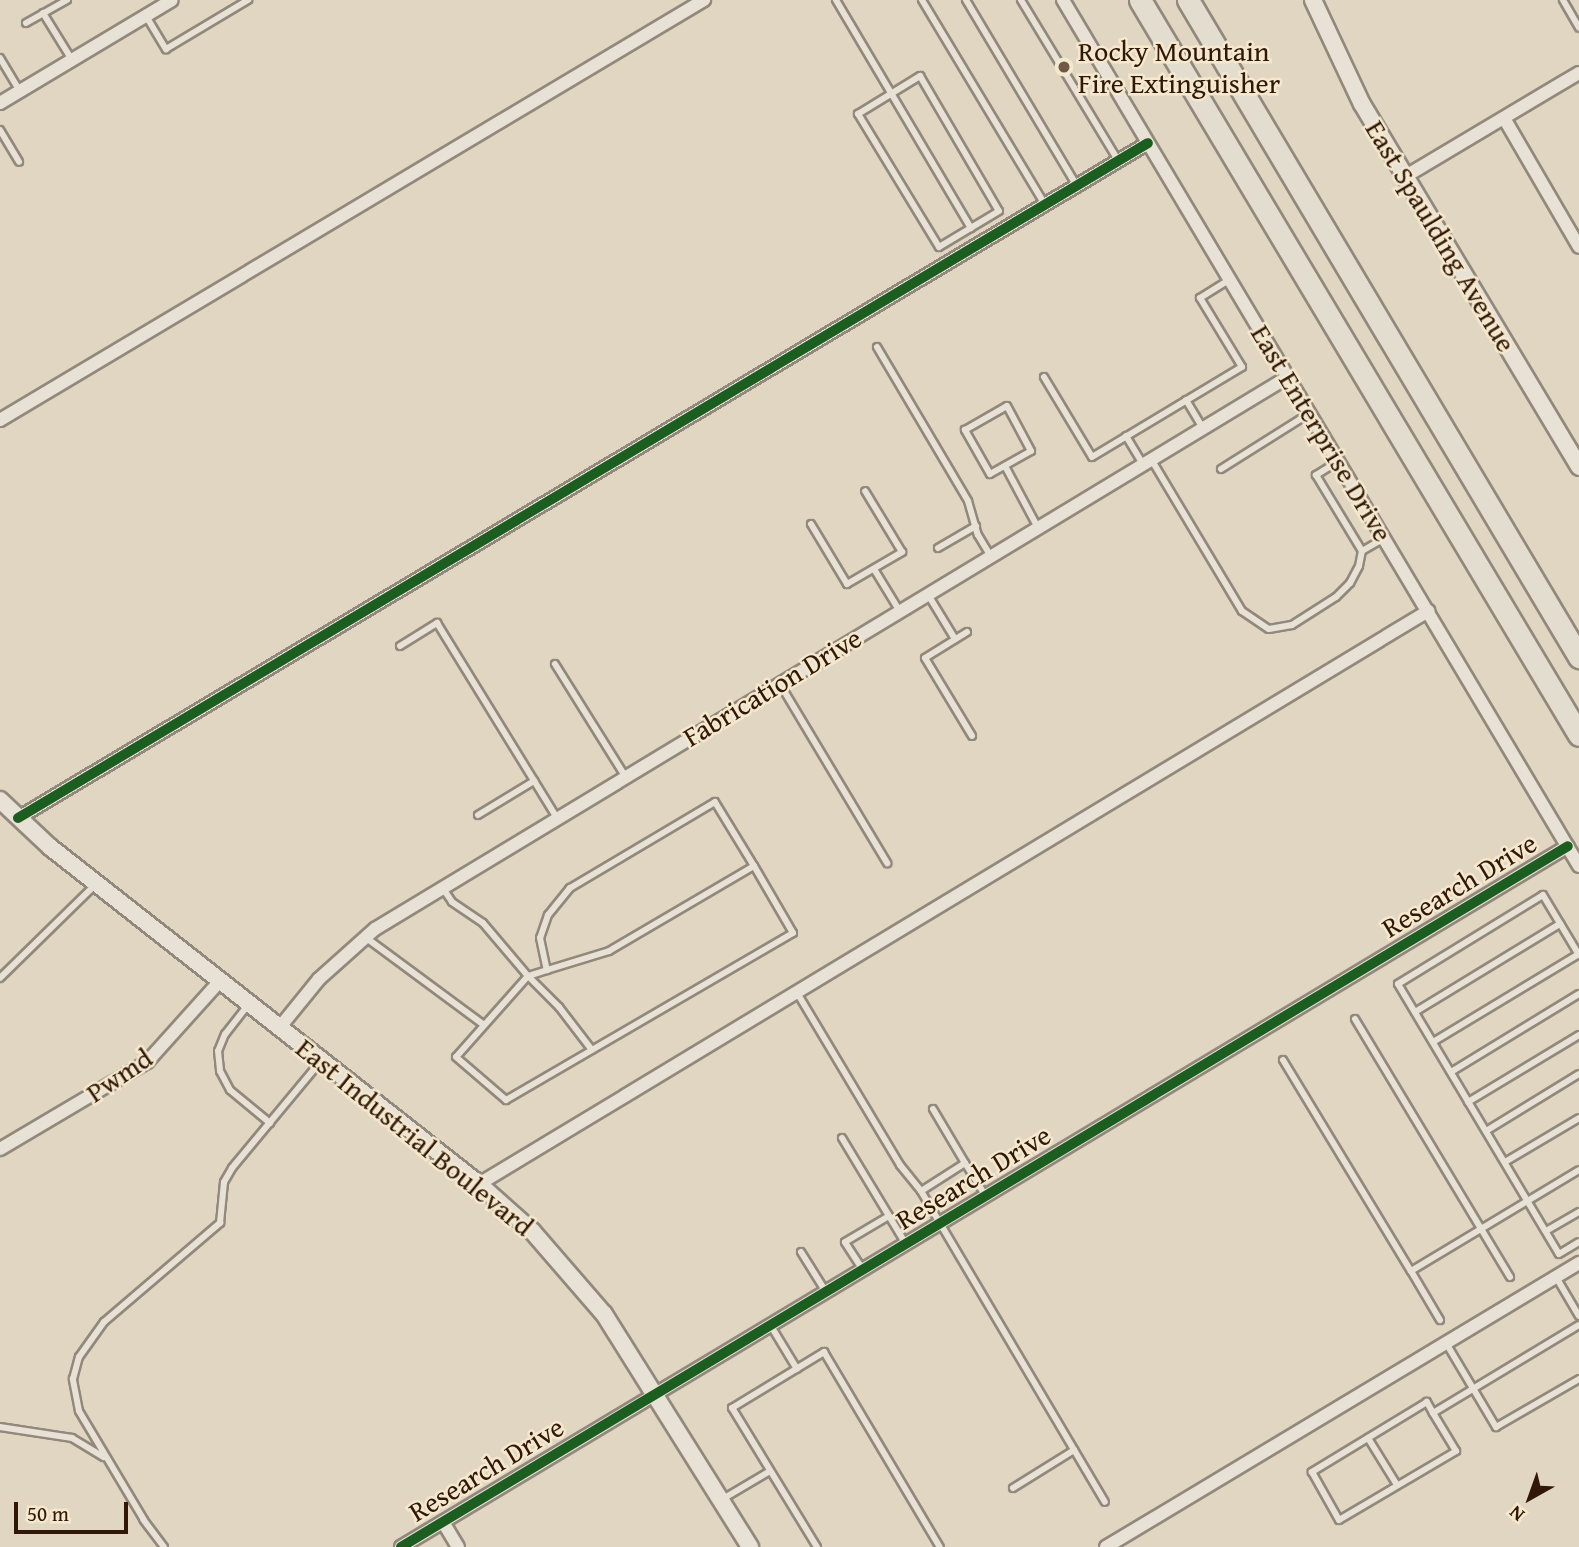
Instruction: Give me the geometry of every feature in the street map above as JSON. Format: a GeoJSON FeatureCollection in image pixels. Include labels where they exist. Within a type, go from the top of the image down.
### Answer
{"type":"FeatureCollection","features":[{"type":"Feature","properties":{"kind":"highway"},"geometry":{"type":"LineString","coordinates":[[1140,0],[1579,735]]}},
{"type":"Feature","properties":{"kind":"highway"},"geometry":{"type":"LineString","coordinates":[[1188,0],[1579,657]]}},
{"type":"Feature","properties":{"kind":"street"},"geometry":{"type":"LineString","coordinates":[[0,103],[172,0]]}},
{"type":"Feature","properties":{"kind":"street"},"geometry":{"type":"LineString","coordinates":[[0,419],[704,0]]}},
{"type":"Feature","properties":{"kind":"street","name":"East Enterprise Drive"},"geometry":{"type":"LineString","coordinates":[[1063,0],[1579,866]]}},
{"type":"Feature","properties":{"kind":"street","name":"East Spaulding Avenue"},"geometry":{"type":"LineString","coordinates":[[1312,0],[1357,93],[1579,467]]}},
{"type":"Feature","properties":{"kind":"street"},"geometry":{"type":"LineString","coordinates":[[1406,176],[1579,73]]}},
{"type":"Feature","properties":{"kind":"street"},"geometry":{"type":"LineString","coordinates":[[1504,118],[1579,247]]}},
{"type":"Feature","properties":{"kind":"street"},"geometry":{"type":"LineString","coordinates":[[18,818],[1148,143]]}},
{"type":"Feature","properties":{"kind":"street","name":"Fabrication Drive"},"geometry":{"type":"LineString","coordinates":[[280,1027],[319,979],[363,936],[1146,460],[1288,377]]}},
{"type":"Feature","properties":{"kind":"street"},"geometry":{"type":"LineString","coordinates":[[479,1184],[1428,611]]}},
{"type":"Feature","properties":{"kind":"street","name":"East Industrial Boulevard"},"geometry":{"type":"LineString","coordinates":[[0,800],[96,884],[479,1184],[532,1231],[586,1290],[655,1394],[750,1547]]}},
{"type":"Feature","properties":{"kind":"street","name":"Research Drive"},"geometry":{"type":"LineString","coordinates":[[401,1547],[1568,846]]}},
{"type":"Feature","properties":{"kind":"street","name":"Pwmd"},"geometry":{"type":"LineString","coordinates":[[0,1149],[147,1062],[220,981]]}},
{"type":"Feature","properties":{"kind":"street"},"geometry":{"type":"LineString","coordinates":[[1107,1547],[1579,1263]]}},
{"type":"Feature","properties":{"kind":"street"},"geometry":{"type":"LineString","coordinates":[[443,1522],[458,1547]]}},
{"type":"Feature","properties":{"kind":"lane"},"geometry":{"type":"LineString","coordinates":[[26,23],[66,0]]}},
{"type":"Feature","properties":{"kind":"lane"},"geometry":{"type":"LineString","coordinates":[[146,16],[166,49],[248,0]]}},
{"type":"Feature","properties":{"kind":"lane"},"geometry":{"type":"LineString","coordinates":[[836,0],[971,228]]}},
{"type":"Feature","properties":{"kind":"lane"},"geometry":{"type":"LineString","coordinates":[[922,0],[1045,205]]}},
{"type":"Feature","properties":{"kind":"lane"},"geometry":{"type":"LineString","coordinates":[[966,0],[1077,186]]}},
{"type":"Feature","properties":{"kind":"lane"},"geometry":{"type":"LineString","coordinates":[[1021,0],[1119,161]]}},
{"type":"Feature","properties":{"kind":"lane"},"geometry":{"type":"LineString","coordinates":[[1563,0],[1579,28]]}},
{"type":"Feature","properties":{"kind":"lane"},"geometry":{"type":"LineString","coordinates":[[43,13],[72,60]]}},
{"type":"Feature","properties":{"kind":"lane"},"geometry":{"type":"LineString","coordinates":[[0,58],[20,91]]}},
{"type":"Feature","properties":{"kind":"lane"},"geometry":{"type":"LineString","coordinates":[[920,76],[999,211],[971,228],[939,247],[858,114],[920,76]]}},
{"type":"Feature","properties":{"kind":"lane"},"geometry":{"type":"LineString","coordinates":[[0,130],[19,162]]}},
{"type":"Feature","properties":{"kind":"lane"},"geometry":{"type":"LineString","coordinates":[[1044,377],[1091,457],[1242,367],[1200,298],[1230,280]]}},
{"type":"Feature","properties":{"kind":"lane"},"geometry":{"type":"LineString","coordinates":[[877,347],[968,501],[990,555]]}},
{"type":"Feature","properties":{"kind":"lane"},"geometry":{"type":"LineString","coordinates":[[1186,400],[1202,427]]}},
{"type":"Feature","properties":{"kind":"lane"},"geometry":{"type":"LineString","coordinates":[[1007,406],[1031,451],[1005,466],[989,474],[965,430],[1007,406]]}},
{"type":"Feature","properties":{"kind":"lane"},"geometry":{"type":"LineString","coordinates":[[1220,469],[1310,414]]}},
{"type":"Feature","properties":{"kind":"lane"},"geometry":{"type":"LineString","coordinates":[[1126,436],[1146,460],[1242,611],[1269,629],[1292,625],[1336,597],[1359,566],[1362,551],[1316,475],[1339,461]]}},
{"type":"Feature","properties":{"kind":"lane"},"geometry":{"type":"LineString","coordinates":[[1005,466],[1037,526]]}},
{"type":"Feature","properties":{"kind":"lane"},"geometry":{"type":"LineString","coordinates":[[811,524],[847,584],[902,552],[865,491]]}},
{"type":"Feature","properties":{"kind":"lane"},"geometry":{"type":"LineString","coordinates":[[937,548],[976,526]]}},
{"type":"Feature","properties":{"kind":"lane"},"geometry":{"type":"LineString","coordinates":[[1362,551],[1385,538]]}},
{"type":"Feature","properties":{"kind":"lane"},"geometry":{"type":"LineString","coordinates":[[874,569],[899,610]]}},
{"type":"Feature","properties":{"kind":"lane"},"geometry":{"type":"LineString","coordinates":[[927,593],[955,639]]}},
{"type":"Feature","properties":{"kind":"lane"},"geometry":{"type":"LineString","coordinates":[[400,646],[437,623],[557,818]]}},
{"type":"Feature","properties":{"kind":"lane"},"geometry":{"type":"LineString","coordinates":[[967,632],[925,658],[972,736]]}},
{"type":"Feature","properties":{"kind":"lane"},"geometry":{"type":"LineString","coordinates":[[555,664],[625,776]]}},
{"type":"Feature","properties":{"kind":"lane"},"geometry":{"type":"LineString","coordinates":[[779,682],[887,863]]}},
{"type":"Feature","properties":{"kind":"lane"},"geometry":{"type":"LineString","coordinates":[[478,815],[534,781]]}},
{"type":"Feature","properties":{"kind":"lane"},"geometry":{"type":"LineString","coordinates":[[547,970],[540,938],[548,915],[570,888],[715,802],[754,866],[793,933],[506,1100],[456,1057],[528,976],[609,951],[754,866]]}},
{"type":"Feature","properties":{"kind":"lane"},"geometry":{"type":"LineString","coordinates":[[0,978],[96,884]]}},
{"type":"Feature","properties":{"kind":"lane"},"geometry":{"type":"LineString","coordinates":[[442,887],[452,902],[482,923],[559,1007],[592,1050]]}},
{"type":"Feature","properties":{"kind":"lane"},"geometry":{"type":"LineString","coordinates":[[1433,1042],[1579,954],[1543,895],[1398,984],[1559,1254],[1579,1242]]}},
{"type":"Feature","properties":{"kind":"lane"},"geometry":{"type":"LineString","coordinates":[[1415,1012],[1560,924]]}},
{"type":"Feature","properties":{"kind":"lane"},"geometry":{"type":"LineString","coordinates":[[363,936],[485,1025]]}},
{"type":"Feature","properties":{"kind":"lane"},"geometry":{"type":"LineString","coordinates":[[796,991],[900,1165],[921,1191],[1105,1502]]}},
{"type":"Feature","properties":{"kind":"lane"},"geometry":{"type":"LineString","coordinates":[[1451,1072],[1579,995]]}},
{"type":"Feature","properties":{"kind":"lane"},"geometry":{"type":"LineString","coordinates":[[249,1004],[225,1034],[218,1052],[220,1071],[230,1090],[270,1122]]}},
{"type":"Feature","properties":{"kind":"lane"},"geometry":{"type":"LineString","coordinates":[[1355,1019],[1510,1277]]}},
{"type":"Feature","properties":{"kind":"lane"},"geometry":{"type":"LineString","coordinates":[[1468,1102],[1579,1035]]}},
{"type":"Feature","properties":{"kind":"lane"},"geometry":{"type":"LineString","coordinates":[[164,1547],[106,1458],[74,1396],[73,1379],[79,1357],[104,1322],[220,1223],[224,1182],[322,1060]]}},
{"type":"Feature","properties":{"kind":"lane"},"geometry":{"type":"LineString","coordinates":[[1283,1060],[1440,1320]]}},
{"type":"Feature","properties":{"kind":"lane"},"geometry":{"type":"LineString","coordinates":[[1486,1131],[1579,1074]]}},
{"type":"Feature","properties":{"kind":"lane"},"geometry":{"type":"LineString","coordinates":[[933,1109],[986,1196]]}},
{"type":"Feature","properties":{"kind":"lane"},"geometry":{"type":"LineString","coordinates":[[1505,1163],[1579,1118]]}},
{"type":"Feature","properties":{"kind":"lane"},"geometry":{"type":"LineString","coordinates":[[842,1138],[906,1244]]}},
{"type":"Feature","properties":{"kind":"lane"},"geometry":{"type":"LineString","coordinates":[[921,1191],[965,1163]]}},
{"type":"Feature","properties":{"kind":"lane"},"geometry":{"type":"LineString","coordinates":[[1410,1271],[1579,1170]]}},
{"type":"Feature","properties":{"kind":"lane"},"geometry":{"type":"LineString","coordinates":[[1546,1231],[1579,1212]]}},
{"type":"Feature","properties":{"kind":"lane"},"geometry":{"type":"LineString","coordinates":[[863,1270],[845,1242],[889,1216]]}},
{"type":"Feature","properties":{"kind":"lane"},"geometry":{"type":"LineString","coordinates":[[801,1252],[826,1292]]}},
{"type":"Feature","properties":{"kind":"lane"},"geometry":{"type":"LineString","coordinates":[[1556,1277],[1579,1316]]}},
{"type":"Feature","properties":{"kind":"lane"},"geometry":{"type":"LineString","coordinates":[[1433,1413],[1579,1325]]}},
{"type":"Feature","properties":{"kind":"lane"},"geometry":{"type":"LineString","coordinates":[[771,1326],[797,1369]]}},
{"type":"Feature","properties":{"kind":"lane"},"geometry":{"type":"LineString","coordinates":[[1446,1343],[1496,1427],[1579,1379]]}},
{"type":"Feature","properties":{"kind":"lane"},"geometry":{"type":"LineString","coordinates":[[817,1547],[732,1408],[824,1352],[940,1547]]}},
{"type":"Feature","properties":{"kind":"lane"},"geometry":{"type":"LineString","coordinates":[[1426,1402],[1456,1451],[1339,1520],[1312,1472],[1368,1438],[1426,1402]]}},
{"type":"Feature","properties":{"kind":"lane"},"geometry":{"type":"LineString","coordinates":[[0,1427],[72,1438],[106,1458]]}},
{"type":"Feature","properties":{"kind":"lane"},"geometry":{"type":"LineString","coordinates":[[1368,1438],[1397,1486]]}},
{"type":"Feature","properties":{"kind":"lane"},"geometry":{"type":"LineString","coordinates":[[1013,1488],[1074,1450]]}},
{"type":"Feature","properties":{"kind":"lane"},"geometry":{"type":"LineString","coordinates":[[721,1500],[770,1471]]}},
{"type":"Feature","properties":{"kind":"cycle path"},"geometry":{"type":"LineString","coordinates":[[18,818],[1148,143]]}},
{"type":"Feature","properties":{"kind":"cycle path"},"geometry":{"type":"LineString","coordinates":[[401,1547],[1568,846]]}},
{"type":"Feature","properties":{"kind":"place","name":"Rocky Mountain Fire Extinguisher"},"geometry":{"type":"Point","coordinates":[1064,67]}}]}
